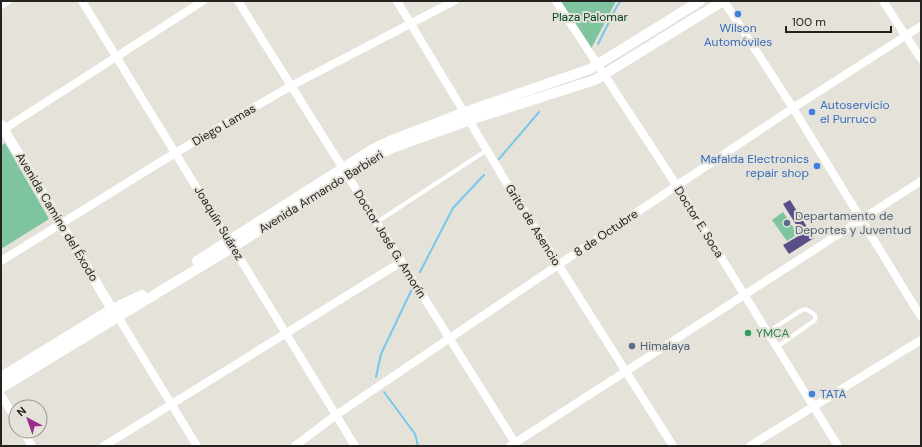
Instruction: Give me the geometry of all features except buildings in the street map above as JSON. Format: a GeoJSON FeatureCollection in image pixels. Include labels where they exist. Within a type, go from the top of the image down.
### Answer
{"type":"FeatureCollection","features":[{"type":"Feature","properties":{"kind":"street"},"geometry":{"type":"LineString","coordinates":[[1,5],[7,1]]}},
{"type":"Feature","properties":{"kind":"street","name":"Joaquín Suárez"},"geometry":{"type":"LineString","coordinates":[[82,1],[355,446]]}},
{"type":"Feature","properties":{"kind":"street"},"geometry":{"type":"LineString","coordinates":[[2,128],[203,1]]}},
{"type":"Feature","properties":{"kind":"street","name":"Doctor José G. Amorín"},"geometry":{"type":"LineString","coordinates":[[238,1],[377,222],[514,445]]}},
{"type":"Feature","properties":{"kind":"street","name":"Grito de Asencio"},"geometry":{"type":"LineString","coordinates":[[397,1],[558,265],[673,446]]}},
{"type":"Feature","properties":{"kind":"street","name":"Diego Lamas"},"geometry":{"type":"LineString","coordinates":[[1,261],[175,153],[291,86],[454,1]]}},
{"type":"Feature","properties":{"kind":"street","name":"Doctor E. Soca"},"geometry":{"type":"LineString","coordinates":[[556,1],[676,186],[838,446]]}},
{"type":"Feature","properties":{"kind":"street","name":"Avenida Armando Barbieri"},"geometry":{"type":"LineString","coordinates":[[468,116],[597,65],[700,1]]}},
{"type":"Feature","properties":{"kind":"street"},"geometry":{"type":"LineString","coordinates":[[724,1],[793,108],[921,317]]}},
{"type":"Feature","properties":{"kind":"street","name":"Avenida Armando Barbieri"},"geometry":{"type":"LineString","coordinates":[[1,377],[231,244],[390,141],[468,116],[604,76],[724,1]]}},
{"type":"Feature","properties":{"kind":"street"},"geometry":{"type":"LineString","coordinates":[[884,1],[921,59]]}},
{"type":"Feature","properties":{"kind":"street","name":"8 de Octubre"},"geometry":{"type":"LineString","coordinates":[[295,446],[336,415],[449,338],[793,108],[921,26]]}},
{"type":"Feature","properties":{"kind":"street","name":"Avenida Camino del Éxodo"},"geometry":{"type":"LineString","coordinates":[[2,128],[115,312]]}},
{"type":"Feature","properties":{"kind":"street"},"geometry":{"type":"LineString","coordinates":[[514,445],[625,370],[921,181]]}},
{"type":"Feature","properties":{"kind":"street"},"geometry":{"type":"LineString","coordinates":[[104,446],[172,405],[285,332],[401,262]]}},
{"type":"Feature","properties":{"kind":"street"},"geometry":{"type":"LineString","coordinates":[[115,312],[197,446]]}},
{"type":"Feature","properties":{"kind":"street","name":"Avenida Armando Barbieri"},"geometry":{"type":"LineString","coordinates":[[1,388],[115,312]]}},
{"type":"Feature","properties":{"kind":"street"},"geometry":{"type":"LineString","coordinates":[[750,446],[921,340]]}},
{"type":"Feature","properties":{"kind":"street"},"geometry":{"type":"LineString","coordinates":[[1,395],[8,407]]}},
{"type":"Feature","properties":{"kind":"lane"},"geometry":{"type":"LineString","coordinates":[[377,222],[487,150]]}},
{"type":"Feature","properties":{"kind":"lane"},"geometry":{"type":"LineString","coordinates":[[768,332],[800,311],[806,309],[815,315],[815,320],[810,325],[777,347]]}},
{"type":"Feature","properties":{"kind":"green space","name":"Plaza Palomar"},"geometry":{"type":"Polygon","coordinates":[[[560,1],[616,1],[591,49],[560,1]]]}},
{"type":"Feature","properties":{"kind":"green space"},"geometry":{"type":"Polygon","coordinates":[[[5,143],[49,219],[1,249],[1,146],[5,143]]]}},
{"type":"Feature","properties":{"kind":"green space"},"geometry":{"type":"Polygon","coordinates":[[[783,212],[798,234],[787,241],[772,220],[783,212]]]}},
{"type":"Feature","properties":{"kind":"waterway"},"geometry":{"type":"LineString","coordinates":[[598,44],[621,1]]}},
{"type":"Feature","properties":{"kind":"waterway"},"geometry":{"type":"LineString","coordinates":[[499,159],[539,112]]}},
{"type":"Feature","properties":{"kind":"waterway"},"geometry":{"type":"LineString","coordinates":[[420,272],[453,208],[484,175]]}},
{"type":"Feature","properties":{"kind":"waterway"},"geometry":{"type":"LineString","coordinates":[[376,377],[381,354],[412,289]]}},
{"type":"Feature","properties":{"kind":"waterway"},"geometry":{"type":"LineString","coordinates":[[384,392],[415,434],[418,446]]}},
{"type":"Feature","properties":{"kind":"place","name":"Wilson Automóviles"},"geometry":{"type":"Point","coordinates":[738,14]}},
{"type":"Feature","properties":{"kind":"place","name":"Autoservicio el Purruco"},"geometry":{"type":"Point","coordinates":[812,112]}},
{"type":"Feature","properties":{"kind":"place","name":"Mafalda Electronics repair shop"},"geometry":{"type":"Point","coordinates":[817,166]}},
{"type":"Feature","properties":{"kind":"place","name":"Departamento de Deportes y Juventud"},"geometry":{"type":"Point","coordinates":[787,223]}},
{"type":"Feature","properties":{"kind":"place","name":"YMCA"},"geometry":{"type":"Point","coordinates":[748,333]}},
{"type":"Feature","properties":{"kind":"place","name":"Himalaya"},"geometry":{"type":"Point","coordinates":[632,346]}},
{"type":"Feature","properties":{"kind":"place","name":"TATA"},"geometry":{"type":"Point","coordinates":[812,394]}}]}
